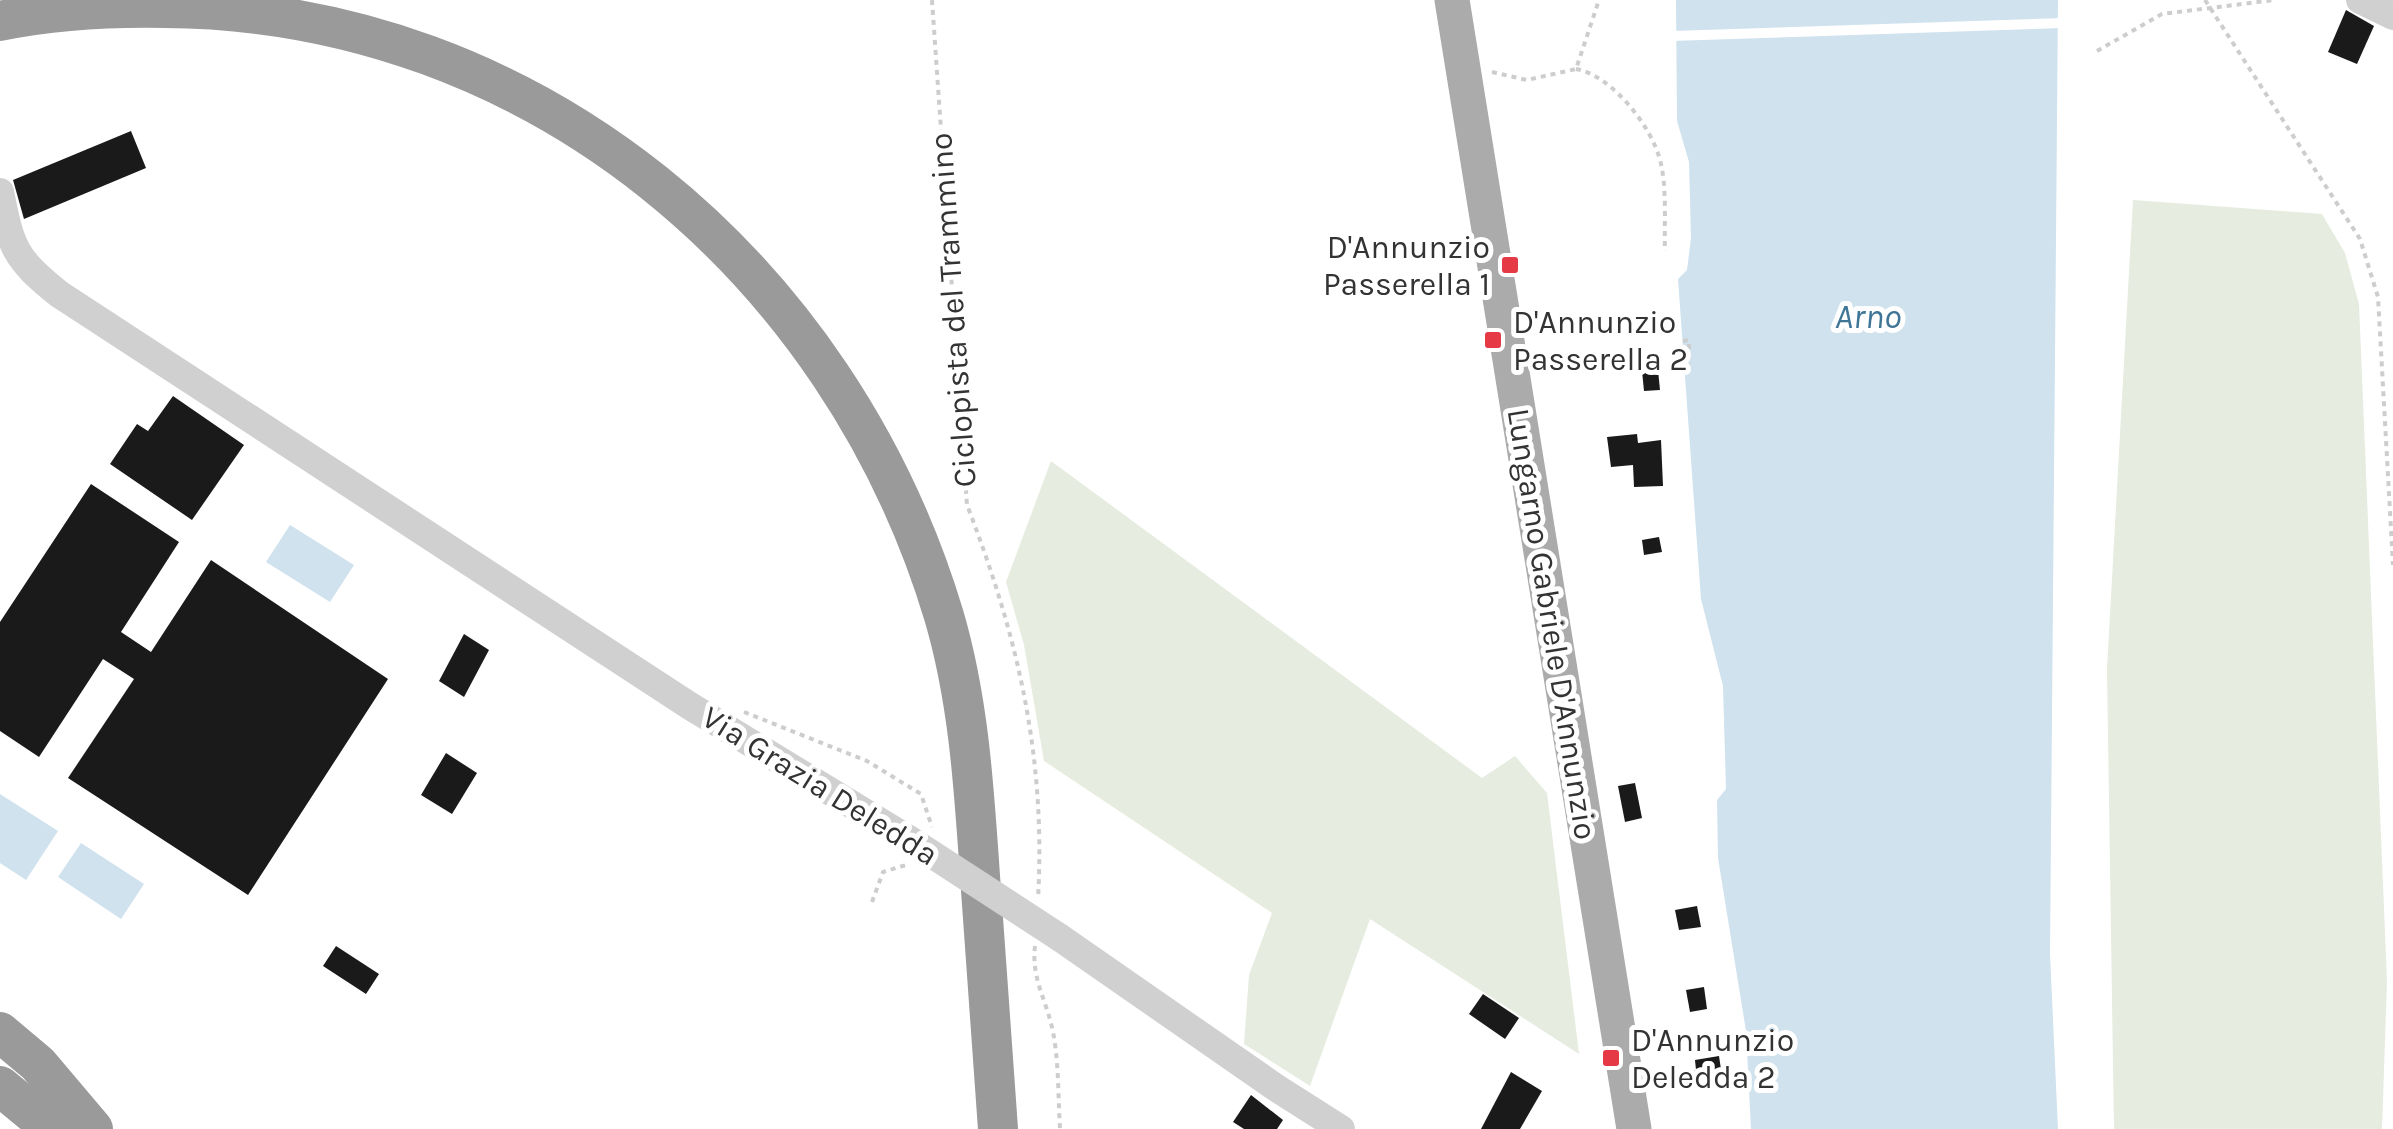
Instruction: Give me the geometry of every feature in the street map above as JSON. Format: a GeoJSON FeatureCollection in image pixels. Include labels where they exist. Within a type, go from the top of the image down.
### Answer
{"type":"FeatureCollection","features":[{"type":"Feature","properties":{"kind":"highway"},"geometry":{"type":"LineString","coordinates":[[0,22],[120,7],[197,8],[302,20],[387,41],[497,83],[582,130],[664,190],[750,272],[809,342],[861,422],[915,534],[944,615],[970,740],[998,1129]]}},
{"type":"Feature","properties":{"kind":"highway"},"geometry":{"type":"LineString","coordinates":[[0,1032],[38,1064],[93,1129]]}},
{"type":"Feature","properties":{"kind":"highway"},"geometry":{"type":"LineString","coordinates":[[0,1053],[93,1129]]}},
{"type":"Feature","properties":{"kind":"highway"},"geometry":{"type":"LineString","coordinates":[[0,1086],[52,1129]]}},
{"type":"Feature","properties":{"kind":"main road","name":"Lungarno Gabriele D'Annunzio"},"geometry":{"type":"LineString","coordinates":[[1452,0],[1634,1129]]}},
{"type":"Feature","properties":{"kind":"street"},"geometry":{"type":"LineString","coordinates":[[2360,0],[2393,16]]}},
{"type":"Feature","properties":{"kind":"street","name":"Via Grazia Deledda"},"geometry":{"type":"LineString","coordinates":[[0,192],[10,244],[36,275],[59,294],[690,706],[910,840],[1047,936],[1341,1129]]}},
{"type":"Feature","properties":{"kind":"path","name":"Ciclopista del Trammino"},"geometry":{"type":"LineString","coordinates":[[932,0],[966,506],[997,584],[1019,664],[1041,836],[1038,910]]}},
{"type":"Feature","properties":{"kind":"path"},"geometry":{"type":"LineString","coordinates":[[1576,69],[1600,0]]}},
{"type":"Feature","properties":{"kind":"path"},"geometry":{"type":"LineString","coordinates":[[2204,0],[2360,238],[2378,297],[2393,566]]}},
{"type":"Feature","properties":{"kind":"path"},"geometry":{"type":"LineString","coordinates":[[2097,51],[2162,14],[2274,0]]}},
{"type":"Feature","properties":{"kind":"path"},"geometry":{"type":"LineString","coordinates":[[1463,66],[1527,80],[1576,69],[1590,71],[1618,90],[1656,147],[1662,167],[1666,251]]}},
{"type":"Feature","properties":{"kind":"path"},"geometry":{"type":"LineString","coordinates":[[1682,340],[1688,340],[1689,364]]}},
{"type":"Feature","properties":{"kind":"path"},"geometry":{"type":"LineString","coordinates":[[1047,936],[1034,970],[1053,1030],[1060,1129]]}},
{"type":"Feature","properties":{"kind":"shaded area"},"geometry":{"type":"Polygon","coordinates":[[[2133,200],[2322,214],[2345,253],[2359,304],[2387,981],[2382,1129],[2114,1129],[2107,669],[2133,200]]]}},
{"type":"Feature","properties":{"kind":"shaded area"},"geometry":{"type":"Polygon","coordinates":[[[1051,461],[1482,778],[1515,756],[1547,793],[1579,1054],[1370,919],[1310,1086],[1244,1044],[1249,975],[1272,913],[1044,761],[1024,645],[1006,582],[1051,461]]]}},
{"type":"Feature","properties":{"kind":"water","name":"Arno"},"geometry":{"type":"Polygon","coordinates":[[[1676,0],[2058,0],[2050,954],[2058,1129],[1751,1129],[1746,1031],[1718,858],[1717,800],[1726,789],[1723,686],[1701,599],[1678,279],[1687,270],[1691,238],[1689,162],[1677,121],[1676,0]]]}},
{"type":"Feature","properties":{"kind":"water"},"geometry":{"type":"Polygon","coordinates":[[[290,525],[354,565],[330,602],[266,562],[290,525]]]}},
{"type":"Feature","properties":{"kind":"water"},"geometry":{"type":"Polygon","coordinates":[[[0,794],[58,831],[26,880],[0,863],[0,794]]]}},
{"type":"Feature","properties":{"kind":"water"},"geometry":{"type":"Polygon","coordinates":[[[81,843],[144,884],[121,919],[58,877],[81,843]]]}},
{"type":"Feature","properties":{"kind":"pier"},"geometry":{"type":"Polygon","coordinates":[[[2063,18],[2062,28],[1671,41],[1671,31],[2063,18]]]}},
{"type":"Feature","properties":{"kind":"building"},"geometry":{"type":"Polygon","coordinates":[[[2346,10],[2374,26],[2357,64],[2328,52],[2346,10]]]}},
{"type":"Feature","properties":{"kind":"building"},"geometry":{"type":"Polygon","coordinates":[[[131,131],[146,168],[24,219],[13,180],[131,131]]]}},
{"type":"Feature","properties":{"kind":"building"},"geometry":{"type":"Polygon","coordinates":[[[1657,360],[1660,390],[1644,391],[1641,361],[1657,360]]]}},
{"type":"Feature","properties":{"kind":"building"},"geometry":{"type":"Polygon","coordinates":[[[173,396],[244,445],[192,520],[110,464],[137,424],[148,431],[173,396]]]}},
{"type":"Feature","properties":{"kind":"building"},"geometry":{"type":"Polygon","coordinates":[[[1637,434],[1638,443],[1661,440],[1663,486],[1634,487],[1633,465],[1611,467],[1607,437],[1637,434]]]}},
{"type":"Feature","properties":{"kind":"building"},"geometry":{"type":"Polygon","coordinates":[[[91,484],[179,542],[121,632],[151,652],[211,560],[388,679],[248,895],[68,778],[134,679],[103,659],[39,757],[0,731],[0,622],[91,484]]]}},
{"type":"Feature","properties":{"kind":"building"},"geometry":{"type":"Polygon","coordinates":[[[1659,537],[1662,552],[1644,555],[1642,540],[1659,537]]]}},
{"type":"Feature","properties":{"kind":"building"},"geometry":{"type":"Polygon","coordinates":[[[464,634],[489,650],[464,697],[439,681],[464,634]]]}},
{"type":"Feature","properties":{"kind":"building"},"geometry":{"type":"Polygon","coordinates":[[[446,753],[477,773],[452,814],[421,795],[446,753]]]}},
{"type":"Feature","properties":{"kind":"building"},"geometry":{"type":"Polygon","coordinates":[[[1635,783],[1642,818],[1625,822],[1618,786],[1635,783]]]}},
{"type":"Feature","properties":{"kind":"building"},"geometry":{"type":"Polygon","coordinates":[[[1697,906],[1701,927],[1679,930],[1675,910],[1697,906]]]}},
{"type":"Feature","properties":{"kind":"building"},"geometry":{"type":"Polygon","coordinates":[[[336,946],[379,974],[366,994],[323,966],[336,946]]]}},
{"type":"Feature","properties":{"kind":"building"},"geometry":{"type":"Polygon","coordinates":[[[1704,987],[1707,1009],[1690,1012],[1686,990],[1704,987]]]}},
{"type":"Feature","properties":{"kind":"building"},"geometry":{"type":"Polygon","coordinates":[[[1483,994],[1519,1018],[1505,1039],[1469,1014],[1483,994]]]}},
{"type":"Feature","properties":{"kind":"building"},"geometry":{"type":"Polygon","coordinates":[[[1719,1056],[1722,1076],[1717,1076],[1718,1083],[1685,1088],[1683,1072],[1696,1070],[1695,1060],[1719,1056]]]}},
{"type":"Feature","properties":{"kind":"building"},"geometry":{"type":"Polygon","coordinates":[[[1511,1072],[1542,1091],[1520,1129],[1481,1129],[1511,1072]]]}},
{"type":"Feature","properties":{"kind":"building"},"geometry":{"type":"Polygon","coordinates":[[[1251,1095],[1283,1120],[1277,1129],[1244,1129],[1233,1122],[1251,1095]]]}},
{"type":"Feature","properties":{"kind":"place","name":"D'Annunzio Passerella 1"},"geometry":{"type":"Point","coordinates":[1510,265]}},
{"type":"Feature","properties":{"kind":"place","name":"D'Annunzio Passerella 2"},"geometry":{"type":"Point","coordinates":[1493,340]}},
{"type":"Feature","properties":{"kind":"place","name":"D'Annunzio Deledda 2"},"geometry":{"type":"Point","coordinates":[1611,1058]}}]}
